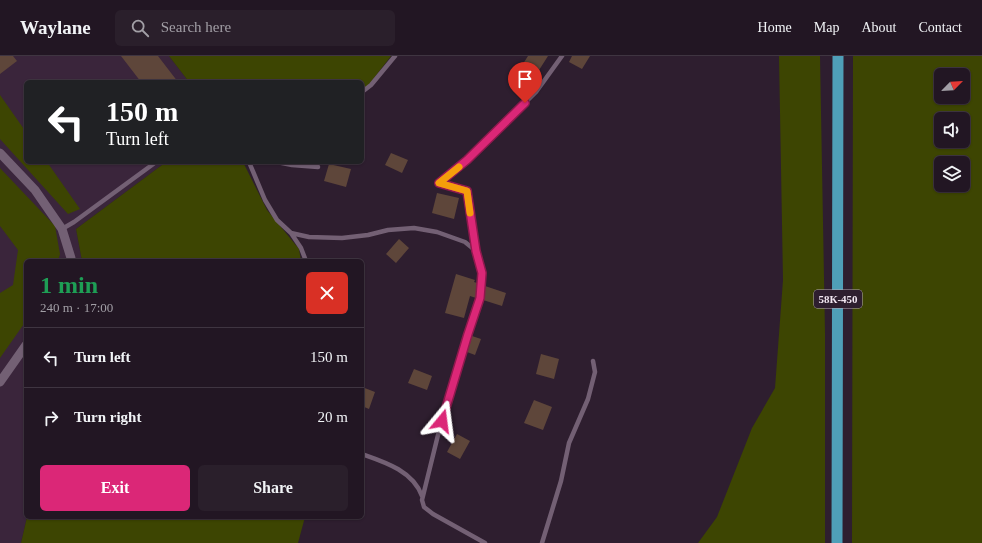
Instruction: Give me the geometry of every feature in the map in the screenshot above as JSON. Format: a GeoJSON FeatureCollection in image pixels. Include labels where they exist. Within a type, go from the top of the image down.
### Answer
{"type":"FeatureCollection","features":[{"type":"Feature","properties":{"kind":"highway","name":"58К-450"},"geometry":{"type":"LineString","coordinates":[[837,543],[838,56]]}},
{"type":"Feature","properties":{"kind":"street"},"geometry":{"type":"LineString","coordinates":[[0,153],[35,190],[62,229],[71,259]]}},
{"type":"Feature","properties":{"kind":"street"},"geometry":{"type":"LineString","coordinates":[[0,382],[24,348]]}},
{"type":"Feature","properties":{"kind":"lane"},"geometry":{"type":"LineString","coordinates":[[364,91],[372,85],[395,56]]}},
{"type":"Feature","properties":{"kind":"lane"},"geometry":{"type":"LineString","coordinates":[[485,543],[433,514],[424,507],[422,500],[446,408],[480,298],[482,273],[476,251],[467,191],[439,183],[467,160],[531,97],[562,56]]}},
{"type":"Feature","properties":{"kind":"lane"},"geometry":{"type":"LineString","coordinates":[[62,229],[74,222],[153,164]]}},
{"type":"Feature","properties":{"kind":"lane"},"geometry":{"type":"LineString","coordinates":[[250,164],[265,200],[277,220],[291,233],[301,248],[305,259]]}},
{"type":"Feature","properties":{"kind":"lane"},"geometry":{"type":"LineString","coordinates":[[287,164],[318,167]]}},
{"type":"Feature","properties":{"kind":"lane"},"geometry":{"type":"LineString","coordinates":[[291,233],[309,237],[342,238],[368,235],[388,230],[414,228],[437,232],[465,242],[476,251]]}},
{"type":"Feature","properties":{"kind":"lane"},"geometry":{"type":"LineString","coordinates":[[542,543],[569,443],[588,399],[595,372],[593,361]]}},
{"type":"Feature","properties":{"kind":"lane"},"geometry":{"type":"LineString","coordinates":[[364,455],[380,460],[410,476],[417,485],[423,497]]}},
{"type":"Feature","properties":{"kind":"shaded area"},"geometry":{"type":"Polygon","coordinates":[[[0,56],[169,56],[187,80],[24,80],[24,164],[163,164],[76,229],[82,259],[24,259],[24,519],[27,519],[21,543],[0,543],[0,56]]]}},
{"type":"Feature","properties":{"kind":"green space"},"geometry":{"type":"Polygon","coordinates":[[[169,56],[391,56],[367,87],[364,88],[364,80],[187,80],[169,56]]]}},
{"type":"Feature","properties":{"kind":"green space"},"geometry":{"type":"Polygon","coordinates":[[[779,56],[820,56],[825,333],[825,543],[698,543],[717,517],[752,428],[775,388],[783,280],[779,56]]]}},
{"type":"Feature","properties":{"kind":"green space"},"geometry":{"type":"Polygon","coordinates":[[[853,56],[982,56],[982,543],[852,543],[853,56]]]}},
{"type":"Feature","properties":{"kind":"green space"},"geometry":{"type":"Polygon","coordinates":[[[0,95],[24,129],[24,164],[48,164],[80,209],[68,214],[0,139],[0,95]]]}},
{"type":"Feature","properties":{"kind":"green space"},"geometry":{"type":"Polygon","coordinates":[[[163,164],[244,164],[267,210],[299,249],[301,259],[82,259],[76,229],[163,164]]]}},
{"type":"Feature","properties":{"kind":"green space"},"geometry":{"type":"Polygon","coordinates":[[[0,168],[55,226],[60,254],[59,259],[24,259],[24,324],[0,358],[0,293],[13,285],[18,250],[0,226],[0,168]]]}},
{"type":"Feature","properties":{"kind":"green space"},"geometry":{"type":"Polygon","coordinates":[[[27,519],[304,519],[298,543],[21,543],[27,519]]]}},
{"type":"Feature","properties":{"kind":"building"},"geometry":{"type":"Polygon","coordinates":[[[0,56],[13,56],[17,61],[0,74],[0,56]]]}},
{"type":"Feature","properties":{"kind":"building"},"geometry":{"type":"Polygon","coordinates":[[[121,56],[158,56],[176,80],[139,80],[121,56]]]}},
{"type":"Feature","properties":{"kind":"building"},"geometry":{"type":"Polygon","coordinates":[[[528,56],[548,56],[527,89],[512,81],[528,56]]]}},
{"type":"Feature","properties":{"kind":"building"},"geometry":{"type":"Polygon","coordinates":[[[572,56],[590,56],[582,69],[569,62],[572,56]]]}},
{"type":"Feature","properties":{"kind":"building"},"geometry":{"type":"Polygon","coordinates":[[[391,153],[408,160],[402,173],[385,165],[391,153]]]}},
{"type":"Feature","properties":{"kind":"building"},"geometry":{"type":"Polygon","coordinates":[[[329,164],[351,169],[346,187],[324,181],[329,164]]]}},
{"type":"Feature","properties":{"kind":"building"},"geometry":{"type":"Polygon","coordinates":[[[437,193],[459,198],[454,219],[432,213],[437,193]]]}},
{"type":"Feature","properties":{"kind":"building"},"geometry":{"type":"Polygon","coordinates":[[[399,239],[409,248],[396,263],[386,254],[399,239]]]}},
{"type":"Feature","properties":{"kind":"building"},"geometry":{"type":"Polygon","coordinates":[[[456,274],[475,280],[474,282],[477,283],[476,298],[470,296],[464,318],[445,313],[456,274]]]}},
{"type":"Feature","properties":{"kind":"building"},"geometry":{"type":"Polygon","coordinates":[[[485,286],[506,293],[502,306],[483,300],[485,286]]]}},
{"type":"Feature","properties":{"kind":"building"},"geometry":{"type":"Polygon","coordinates":[[[472,336],[481,339],[475,355],[467,352],[472,336]]]}},
{"type":"Feature","properties":{"kind":"building"},"geometry":{"type":"Polygon","coordinates":[[[541,354],[559,359],[554,379],[536,374],[541,354]]]}},
{"type":"Feature","properties":{"kind":"building"},"geometry":{"type":"Polygon","coordinates":[[[414,369],[432,376],[427,390],[408,383],[414,369]]]}},
{"type":"Feature","properties":{"kind":"building"},"geometry":{"type":"Polygon","coordinates":[[[364,388],[375,392],[369,409],[364,407],[364,388]]]}},
{"type":"Feature","properties":{"kind":"building"},"geometry":{"type":"Polygon","coordinates":[[[534,400],[552,407],[543,430],[524,423],[534,400]]]}},
{"type":"Feature","properties":{"kind":"building"},"geometry":{"type":"Polygon","coordinates":[[[457,434],[470,441],[460,459],[447,452],[457,434]]]}},
{"type":"Feature","properties":{"kind":"slow traffic"},"geometry":{"type":"LineString","coordinates":[[459,167],[439,183],[467,191],[470,213]]}},
{"type":"Feature","properties":{"kind":"route"},"geometry":{"type":"LineString","coordinates":[[442,421],[480,298],[482,273],[476,251],[467,191],[439,183],[467,160],[525,103]]}}]}
